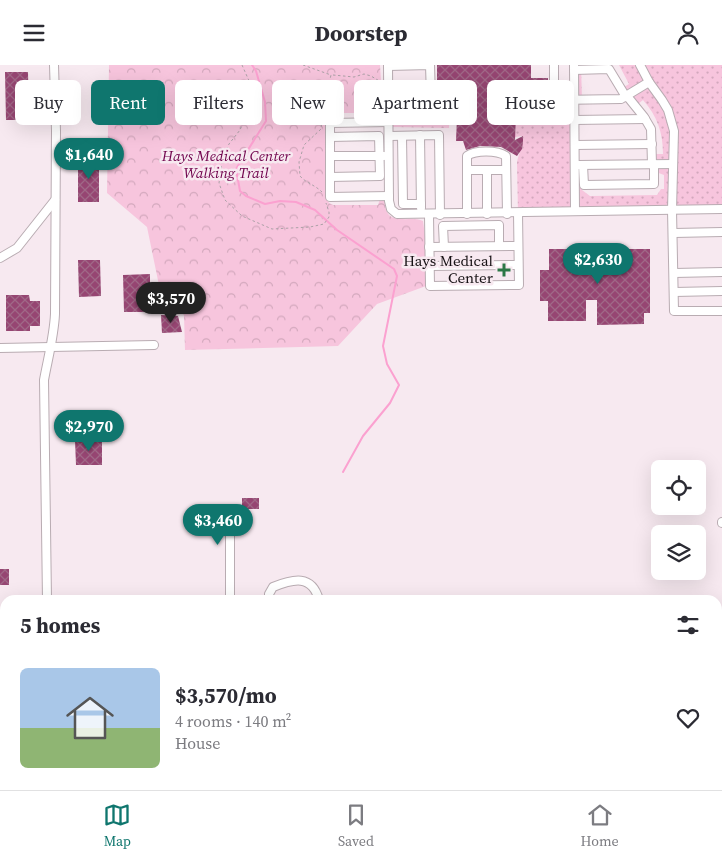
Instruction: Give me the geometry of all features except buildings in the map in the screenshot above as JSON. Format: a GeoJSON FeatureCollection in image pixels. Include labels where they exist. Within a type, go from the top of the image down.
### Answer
{"type":"FeatureCollection","features":[{"type":"Feature","properties":{"kind":"street"},"geometry":{"type":"LineString","coordinates":[[47,595],[44,380],[54,334],[55,314],[56,131],[54,65]]}},
{"type":"Feature","properties":{"kind":"street"},"geometry":{"type":"LineString","coordinates":[[388,80],[388,65],[430,65],[430,80]]}},
{"type":"Feature","properties":{"kind":"street"},"geometry":{"type":"LineString","coordinates":[[554,65],[555,80]]}},
{"type":"Feature","properties":{"kind":"street"},"geometry":{"type":"LineString","coordinates":[[640,65],[672,120],[675,142],[672,210],[674,233],[674,311],[722,311]]}},
{"type":"Feature","properties":{"kind":"street"},"geometry":{"type":"LineString","coordinates":[[574,68],[609,69],[645,119],[651,129],[654,184],[584,185],[574,145],[574,125]]}},
{"type":"Feature","properties":{"kind":"street"},"geometry":{"type":"LineString","coordinates":[[574,100],[621,99],[649,83]]}},
{"type":"Feature","properties":{"kind":"street"},"geometry":{"type":"LineString","coordinates":[[574,120],[645,119]]}},
{"type":"Feature","properties":{"kind":"street"},"geometry":{"type":"LineString","coordinates":[[354,123],[330,123],[330,197],[389,196]]}},
{"type":"Feature","properties":{"kind":"street"},"geometry":{"type":"LineString","coordinates":[[388,125],[389,196],[390,207],[395,213],[403,215],[440,215],[722,209]]}},
{"type":"Feature","properties":{"kind":"street"},"geometry":{"type":"LineString","coordinates":[[420,135],[420,204],[425,215],[429,247],[430,286],[518,285],[518,213]]}},
{"type":"Feature","properties":{"kind":"street"},"geometry":{"type":"LineString","coordinates":[[389,136],[439,135],[440,215]]}},
{"type":"Feature","properties":{"kind":"street"},"geometry":{"type":"LineString","coordinates":[[330,137],[379,136],[380,156],[380,176],[330,177]]}},
{"type":"Feature","properties":{"kind":"street"},"geometry":{"type":"LineString","coordinates":[[402,136],[403,204],[420,204]]}},
{"type":"Feature","properties":{"kind":"street"},"geometry":{"type":"LineString","coordinates":[[574,145],[652,144]]}},
{"type":"Feature","properties":{"kind":"street"},"geometry":{"type":"LineString","coordinates":[[467,214],[466,156],[473,153],[502,153],[506,156],[507,214]]}},
{"type":"Feature","properties":{"kind":"street"},"geometry":{"type":"LineString","coordinates":[[330,156],[389,156]]}},
{"type":"Feature","properties":{"kind":"street"},"geometry":{"type":"LineString","coordinates":[[579,165],[673,164]]}},
{"type":"Feature","properties":{"kind":"street"},"geometry":{"type":"LineString","coordinates":[[575,211],[579,165]]}},
{"type":"Feature","properties":{"kind":"street"},"geometry":{"type":"LineString","coordinates":[[467,170],[506,169]]}},
{"type":"Feature","properties":{"kind":"street"},"geometry":{"type":"LineString","coordinates":[[487,170],[487,214]]}},
{"type":"Feature","properties":{"kind":"street"},"geometry":{"type":"LineString","coordinates":[[0,258],[17,248],[55,200]]}},
{"type":"Feature","properties":{"kind":"street"},"geometry":{"type":"LineString","coordinates":[[444,247],[443,226],[499,225],[499,246]]}},
{"type":"Feature","properties":{"kind":"street"},"geometry":{"type":"LineString","coordinates":[[674,233],[722,232]]}},
{"type":"Feature","properties":{"kind":"street"},"geometry":{"type":"LineString","coordinates":[[429,247],[518,245]]}},
{"type":"Feature","properties":{"kind":"street"},"geometry":{"type":"LineString","coordinates":[[430,266],[518,265]]}},
{"type":"Feature","properties":{"kind":"street"},"geometry":{"type":"LineString","coordinates":[[674,273],[722,273]]}},
{"type":"Feature","properties":{"kind":"street"},"geometry":{"type":"LineString","coordinates":[[674,292],[722,291]]}},
{"type":"Feature","properties":{"kind":"street"},"geometry":{"type":"LineString","coordinates":[[0,348],[154,345]]}},
{"type":"Feature","properties":{"kind":"street"},"geometry":{"type":"LineString","coordinates":[[230,595],[230,517],[232,512],[237,511]]}},
{"type":"Feature","properties":{"kind":"street"},"geometry":{"type":"LineString","coordinates":[[269,595],[273,587],[301,579],[308,582],[316,595]]}},
{"type":"Feature","properties":{"kind":"path"},"geometry":{"type":"LineString","coordinates":[[242,65],[250,83],[249,109],[240,130],[229,144],[223,156],[219,183],[225,200],[242,216],[272,229],[310,227],[324,223],[326,220],[329,212],[322,192],[306,182],[300,176],[298,169],[304,145],[320,129],[322,109],[332,75]]}},
{"type":"Feature","properties":{"kind":"path"},"geometry":{"type":"LineString","coordinates":[[303,65],[332,75],[354,77],[367,75],[376,80]]}},
{"type":"Feature","properties":{"kind":"green space","name":"Hays Medical Center Walking Trail"},"geometry":{"type":"Polygon","coordinates":[[[109,65],[380,65],[381,80],[354,80],[354,113],[344,113],[344,80],[272,80],[272,125],[327,125],[327,198],[329,203],[333,205],[378,205],[380,199],[384,199],[386,210],[390,216],[398,219],[423,221],[426,243],[426,286],[377,304],[338,346],[185,350],[184,315],[161,295],[147,227],[107,193],[108,125],[165,125],[165,80],[109,80],[109,65]]]}},
{"type":"Feature","properties":{"kind":"green space"},"geometry":{"type":"Polygon","coordinates":[[[574,65],[581,65],[582,100],[574,100],[574,65]]]}},
{"type":"Feature","properties":{"kind":"green space"},"geometry":{"type":"Polygon","coordinates":[[[619,65],[722,65],[722,209],[518,213],[517,163],[522,147],[522,136],[515,137],[516,125],[574,125],[574,100],[575,165],[582,165],[582,190],[590,196],[657,195],[661,189],[664,189],[664,175],[656,172],[656,154],[663,154],[660,131],[652,112],[643,100],[638,104],[624,87],[629,84],[619,65]]]}},
{"type":"Feature","properties":{"kind":"green space"},"geometry":{"type":"Polygon","coordinates":[[[393,125],[449,125],[449,128],[393,127],[393,125]]]}},
{"type":"Feature","properties":{"kind":"waterway"},"geometry":{"type":"LineString","coordinates":[[252,65],[256,71],[265,102],[266,121],[236,169],[240,191],[246,196],[265,204],[280,201],[296,202],[315,210],[337,230],[394,269],[397,276],[383,346],[387,364],[399,385],[390,403],[363,436],[343,472]]}},
{"type":"Feature","properties":{"kind":"place","name":"Hays Medical Center"},"geometry":{"type":"Point","coordinates":[504,270]}}]}
